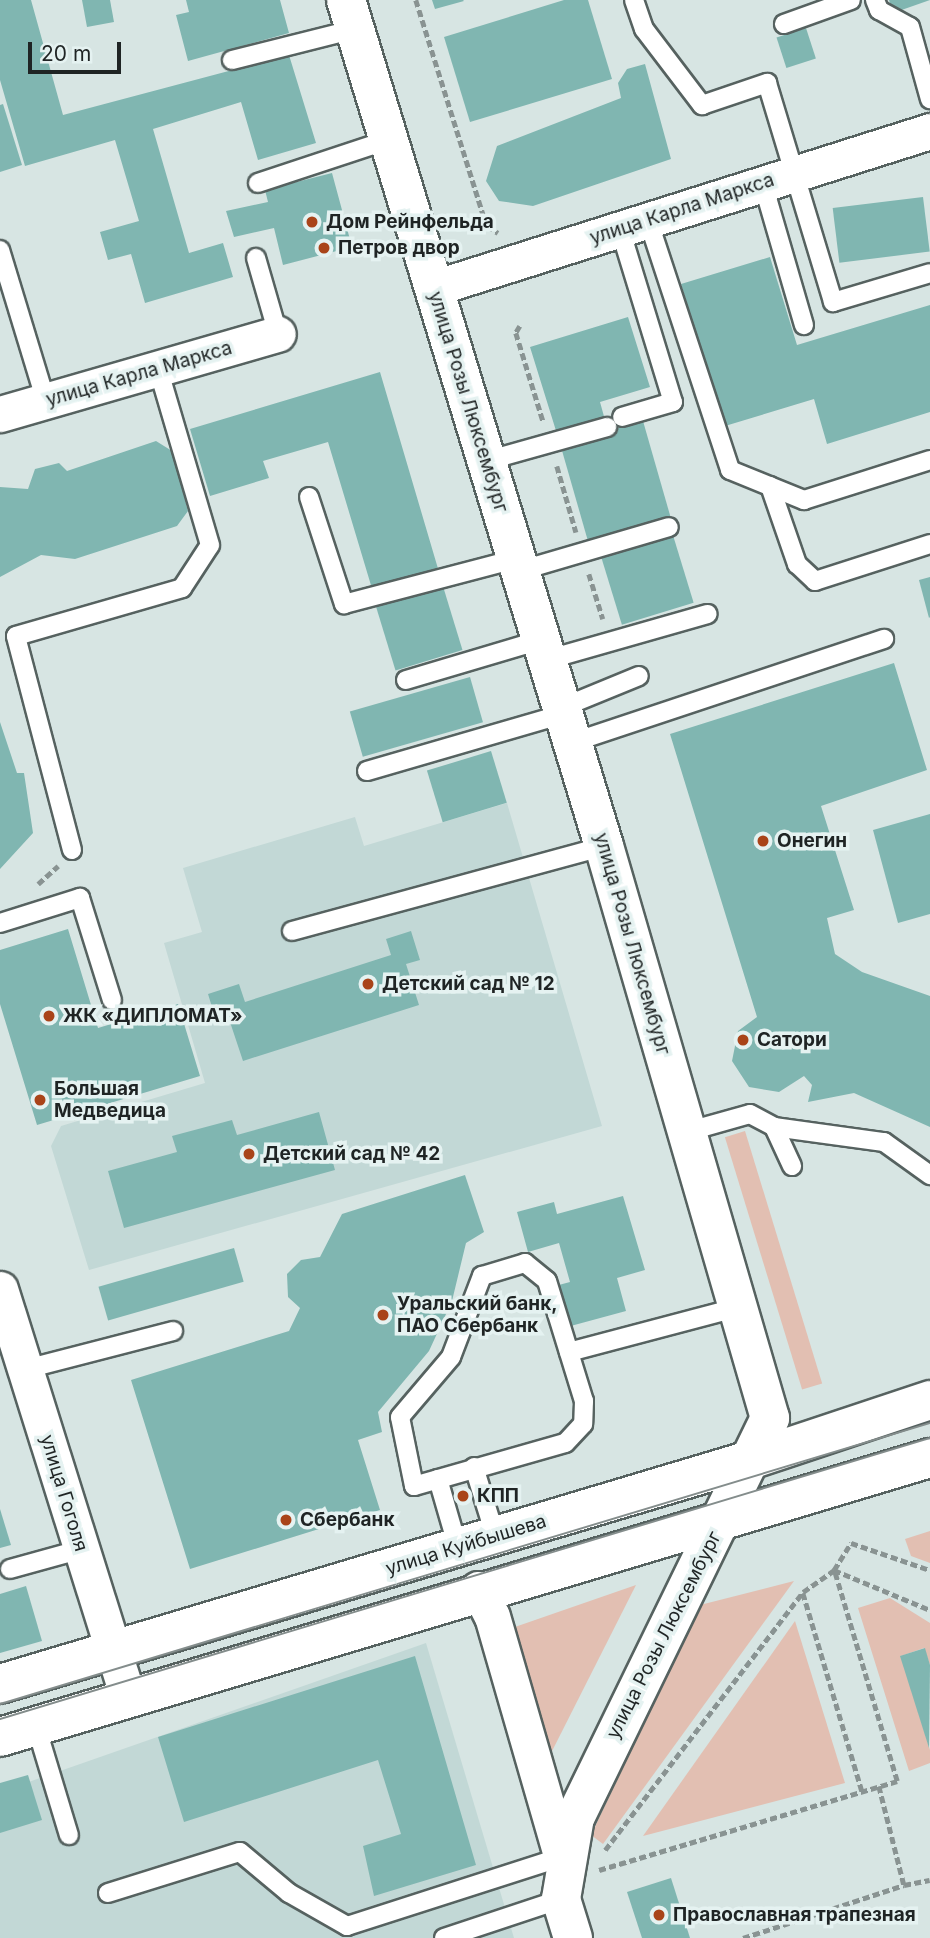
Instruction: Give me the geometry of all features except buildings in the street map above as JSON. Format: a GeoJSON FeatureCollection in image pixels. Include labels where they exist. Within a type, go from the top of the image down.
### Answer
{"type":"FeatureCollection","features":[{"type":"Feature","properties":{"kind":"main road","name":"улица Розы Люксембург"},"geometry":{"type":"LineString","coordinates":[[351,14],[604,846],[736,1308],[782,1431],[750,1461],[631,1694],[576,1817],[563,1874]]}},
{"type":"Feature","properties":{"kind":"main road"},"geometry":{"type":"LineString","coordinates":[[845,1481],[818,1472],[782,1431],[930,1400]]}},
{"type":"Feature","properties":{"kind":"main road"},"geometry":{"type":"LineString","coordinates":[[0,1737],[478,1589],[930,1458]]}},
{"type":"Feature","properties":{"kind":"main road","name":"улица Куйбышева"},"geometry":{"type":"LineString","coordinates":[[0,1684],[750,1461]]}},
{"type":"Feature","properties":{"kind":"main road"},"geometry":{"type":"LineString","coordinates":[[563,1874],[573,1938]]}},
{"type":"Feature","properties":{"kind":"street","name":"улица Карла Маркса"},"geometry":{"type":"LineString","coordinates":[[434,288],[930,131]]}},
{"type":"Feature","properties":{"kind":"street","name":"улица Карла Маркса"},"geometry":{"type":"LineString","coordinates":[[0,414],[278,334]]}},
{"type":"Feature","properties":{"kind":"street","name":"улица Гоголя"},"geometry":{"type":"LineString","coordinates":[[2,1299],[128,1698]]}},
{"type":"Feature","properties":{"kind":"street"},"geometry":{"type":"LineString","coordinates":[[478,1589],[492,1616],[563,1874]]}},
{"type":"Feature","properties":{"kind":"lane"},"geometry":{"type":"LineString","coordinates":[[634,0],[644,29],[702,105],[767,83],[778,179],[804,325]]}},
{"type":"Feature","properties":{"kind":"lane"},"geometry":{"type":"LineString","coordinates":[[784,24],[851,0]]}},
{"type":"Feature","properties":{"kind":"lane"},"geometry":{"type":"LineString","coordinates":[[875,0],[879,10],[910,27],[930,99]]}},
{"type":"Feature","properties":{"kind":"lane"},"geometry":{"type":"LineString","coordinates":[[232,60],[351,14]]}},
{"type":"Feature","properties":{"kind":"lane"},"geometry":{"type":"LineString","coordinates":[[258,183],[388,140]]}},
{"type":"Feature","properties":{"kind":"lane"},"geometry":{"type":"LineString","coordinates":[[778,179],[833,302],[930,274]]}},
{"type":"Feature","properties":{"kind":"lane"},"geometry":{"type":"LineString","coordinates":[[622,417],[673,402],[634,225]]}},
{"type":"Feature","properties":{"kind":"lane"},"geometry":{"type":"LineString","coordinates":[[634,225],[730,470],[804,500],[930,460]]}},
{"type":"Feature","properties":{"kind":"lane"},"geometry":{"type":"LineString","coordinates":[[0,250],[46,401]]}},
{"type":"Feature","properties":{"kind":"lane"},"geometry":{"type":"LineString","coordinates":[[256,258],[278,334]]}},
{"type":"Feature","properties":{"kind":"lane"},"geometry":{"type":"LineString","coordinates":[[72,850],[16,636],[183,588],[210,545],[158,368]]}},
{"type":"Feature","properties":{"kind":"lane"},"geometry":{"type":"LineString","coordinates":[[486,461],[607,427]]}},
{"type":"Feature","properties":{"kind":"lane"},"geometry":{"type":"LineString","coordinates":[[770,486],[797,564],[815,582],[930,544]]}},
{"type":"Feature","properties":{"kind":"lane"},"geometry":{"type":"LineString","coordinates":[[309,496],[344,604],[583,552],[669,527]]}},
{"type":"Feature","properties":{"kind":"lane"},"geometry":{"type":"LineString","coordinates":[[406,680],[543,650],[618,639],[708,614]]}},
{"type":"Feature","properties":{"kind":"lane"},"geometry":{"type":"LineString","coordinates":[[368,771],[884,639]]}},
{"type":"Feature","properties":{"kind":"lane"},"geometry":{"type":"LineString","coordinates":[[565,722],[639,676]]}},
{"type":"Feature","properties":{"kind":"lane"},"geometry":{"type":"LineString","coordinates":[[292,931],[604,846]]}},
{"type":"Feature","properties":{"kind":"lane"},"geometry":{"type":"LineString","coordinates":[[0,923],[80,898],[112,1000]]}},
{"type":"Feature","properties":{"kind":"lane"},"geometry":{"type":"LineString","coordinates":[[686,1132],[750,1114],[774,1127],[884,1142],[930,1175]]}},
{"type":"Feature","properties":{"kind":"lane"},"geometry":{"type":"LineString","coordinates":[[774,1127],[792,1166]]}},
{"type":"Feature","properties":{"kind":"lane"},"geometry":{"type":"LineString","coordinates":[[509,1264],[537,1270],[569,1352],[587,1414],[576,1435],[474,1467],[414,1486],[396,1424],[451,1357],[482,1276],[509,1264]]}},
{"type":"Feature","properties":{"kind":"lane"},"geometry":{"type":"LineString","coordinates":[[569,1352],[736,1308]]}},
{"type":"Feature","properties":{"kind":"lane"},"geometry":{"type":"LineString","coordinates":[[26,1369],[173,1331]]}},
{"type":"Feature","properties":{"kind":"lane"},"geometry":{"type":"LineString","coordinates":[[474,1467],[495,1535]]}},
{"type":"Feature","properties":{"kind":"lane"},"geometry":{"type":"LineString","coordinates":[[438,1479],[458,1548]]}},
{"type":"Feature","properties":{"kind":"lane"},"geometry":{"type":"LineString","coordinates":[[10,1569],[82,1549]]}},
{"type":"Feature","properties":{"kind":"lane"},"geometry":{"type":"LineString","coordinates":[[36,1726],[69,1835]]}},
{"type":"Feature","properties":{"kind":"lane"},"geometry":{"type":"LineString","coordinates":[[108,1893],[240,1852],[289,1893],[347,1926],[563,1874]]}},
{"type":"Feature","properties":{"kind":"lane"},"geometry":{"type":"LineString","coordinates":[[444,1938],[563,1874]]}},
{"type":"Feature","properties":{"kind":"path"},"geometry":{"type":"LineString","coordinates":[[416,0],[487,226],[498,233]]}},
{"type":"Feature","properties":{"kind":"path"},"geometry":{"type":"LineString","coordinates":[[520,326],[516,332],[607,631],[618,639]]}},
{"type":"Feature","properties":{"kind":"path"},"geometry":{"type":"LineString","coordinates":[[28,892],[72,850]]}},
{"type":"Feature","properties":{"kind":"path"},"geometry":{"type":"LineString","coordinates":[[834,1570],[897,1782],[588,1873],[803,1592],[834,1570],[851,1543],[930,1570]]}},
{"type":"Feature","properties":{"kind":"path"},"geometry":{"type":"LineString","coordinates":[[834,1570],[930,1610]]}},
{"type":"Feature","properties":{"kind":"path"},"geometry":{"type":"LineString","coordinates":[[803,1592],[862,1791]]}},
{"type":"Feature","properties":{"kind":"path"},"geometry":{"type":"LineString","coordinates":[[879,1786],[904,1885]]}},
{"type":"Feature","properties":{"kind":"path"},"geometry":{"type":"LineString","coordinates":[[743,1938],[904,1885],[930,1880]]}},
{"type":"Feature","properties":{"kind":"shaded area","name":"Детский сад № 12"},"geometry":{"type":"Polygon","coordinates":[[[507,803],[602,1126],[89,1270],[51,1146],[61,1126],[205,1083],[164,943],[202,932],[183,868],[355,817],[364,846],[507,803]]]}},
{"type":"Feature","properties":{"kind":"shaded area"},"geometry":{"type":"Polygon","coordinates":[[[745,1131],[822,1383],[802,1390],[725,1137],[745,1131]]]}},
{"type":"Feature","properties":{"kind":"shaded area"},"geometry":{"type":"Polygon","coordinates":[[[930,1531],[930,1563],[911,1556],[905,1539],[930,1531]]]}},
{"type":"Feature","properties":{"kind":"shaded area"},"geometry":{"type":"Polygon","coordinates":[[[794,1581],[603,1844],[591,1835],[700,1605],[794,1581]]]}},
{"type":"Feature","properties":{"kind":"shaded area"},"geometry":{"type":"Polygon","coordinates":[[[636,1585],[547,1761],[512,1628],[636,1585]]]}},
{"type":"Feature","properties":{"kind":"shaded area"},"geometry":{"type":"Polygon","coordinates":[[[890,1598],[930,1623],[930,1665],[924,1648],[901,1656],[930,1750],[930,1763],[909,1771],[858,1608],[890,1598]]]}},
{"type":"Feature","properties":{"kind":"shaded area"},"geometry":{"type":"Polygon","coordinates":[[[795,1621],[845,1783],[643,1836],[795,1621]]]}},
{"type":"Feature","properties":{"kind":"shaded area"},"geometry":{"type":"Polygon","coordinates":[[[426,1643],[514,1938],[0,1938],[0,1792],[426,1643]]]}},
{"type":"Feature","properties":{"kind":"tram line"},"geometry":{"type":"LineString","coordinates":[[0,1704],[930,1423]]}},
{"type":"Feature","properties":{"kind":"tram line"},"geometry":{"type":"LineString","coordinates":[[0,1719],[930,1438]]}},
{"type":"Feature","properties":{"kind":"place","name":"Дом Рейнфельда"},"geometry":{"type":"Point","coordinates":[312,222]}},
{"type":"Feature","properties":{"kind":"place","name":"Петров двор"},"geometry":{"type":"Point","coordinates":[324,248]}},
{"type":"Feature","properties":{"kind":"place","name":"Онегин"},"geometry":{"type":"Point","coordinates":[763,841]}},
{"type":"Feature","properties":{"kind":"place","name":"Детский сад № 12"},"geometry":{"type":"Point","coordinates":[368,984]}},
{"type":"Feature","properties":{"kind":"place","name":"ЖК «ДИПЛОМАТ»"},"geometry":{"type":"Point","coordinates":[49,1016]}},
{"type":"Feature","properties":{"kind":"place","name":"Сатори"},"geometry":{"type":"Point","coordinates":[743,1040]}},
{"type":"Feature","properties":{"kind":"place","name":"Большая Медведица"},"geometry":{"type":"Point","coordinates":[40,1100]}},
{"type":"Feature","properties":{"kind":"place","name":"Детский сад № 42"},"geometry":{"type":"Point","coordinates":[249,1154]}},
{"type":"Feature","properties":{"kind":"place","name":"Уральский банк, ПАО Сбербанк"},"geometry":{"type":"Point","coordinates":[383,1315]}},
{"type":"Feature","properties":{"kind":"place","name":"КПП"},"geometry":{"type":"Point","coordinates":[463,1496]}},
{"type":"Feature","properties":{"kind":"place","name":"Сбербанк"},"geometry":{"type":"Point","coordinates":[286,1520]}},
{"type":"Feature","properties":{"kind":"place","name":"Православная трапезная"},"geometry":{"type":"Point","coordinates":[659,1915]}}]}
